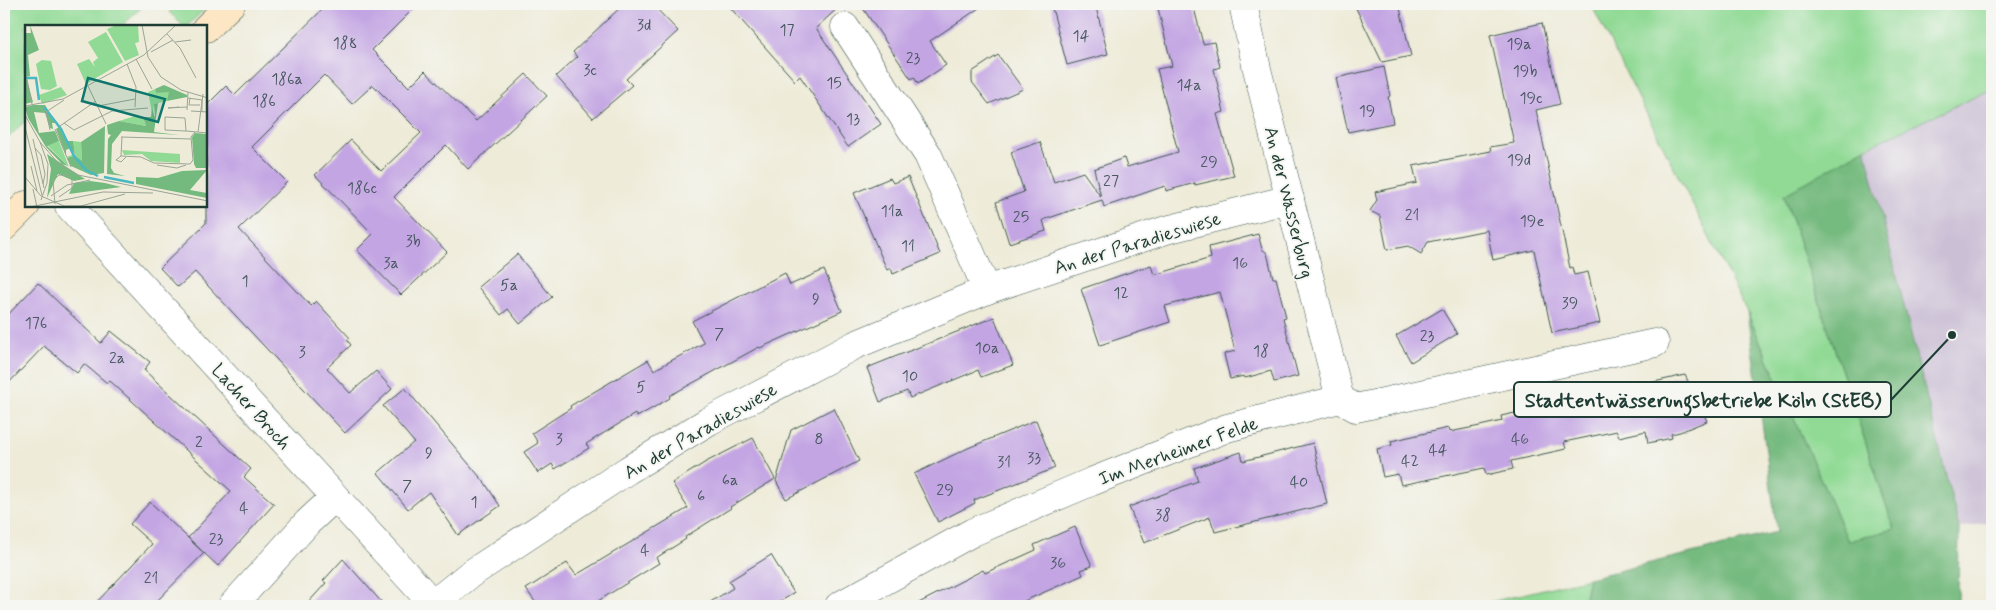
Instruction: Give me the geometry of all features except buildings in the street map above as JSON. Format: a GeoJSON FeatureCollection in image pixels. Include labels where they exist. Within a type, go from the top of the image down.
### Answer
{"type":"FeatureCollection","features":[{"type":"Feature","properties":{"kind":"main road"},"geometry":{"type":"LineString","coordinates":[[208,26],[231,4]]}},
{"type":"Feature","properties":{"kind":"main road"},"geometry":{"type":"LineString","coordinates":[[4,226],[25,206]]}},
{"type":"Feature","properties":{"kind":"street","name":"An der Wasserburg"},"geometry":{"type":"LineString","coordinates":[[1243,4],[1340,399]]}},
{"type":"Feature","properties":{"kind":"street"},"geometry":{"type":"LineString","coordinates":[[845,28],[928,155],[987,290]]}},
{"type":"Feature","properties":{"kind":"street","name":"An der Paradieswiese"},"geometry":{"type":"LineString","coordinates":[[434,605],[469,575],[628,470],[709,421],[855,345],[987,290],[1166,230],[1290,199]]}},
{"type":"Feature","properties":{"kind":"street","name":"Lacher Broch"},"geometry":{"type":"LineString","coordinates":[[71,208],[434,605]]}},
{"type":"Feature","properties":{"kind":"street"},"geometry":{"type":"LineString","coordinates":[[1340,399],[1356,408],[1656,343]]}},
{"type":"Feature","properties":{"kind":"street","name":"Im Merheimer Felde"},"geometry":{"type":"LineString","coordinates":[[839,606],[973,532],[1082,486],[1227,428],[1340,399]]}},
{"type":"Feature","properties":{"kind":"street"},"geometry":{"type":"LineString","coordinates":[[232,606],[308,522],[335,497]]}},
{"type":"Feature","properties":{"kind":"shaded area"},"geometry":{"type":"Polygon","coordinates":[[[1992,89],[1992,522],[1959,528],[1865,148],[1992,89]]]}},
{"type":"Feature","properties":{"kind":"green space"},"geometry":{"type":"Polygon","coordinates":[[[4,4],[145,4],[123,25],[25,25],[25,121],[4,142],[4,4]]]}},
{"type":"Feature","properties":{"kind":"green space"},"geometry":{"type":"Polygon","coordinates":[[[177,4],[210,4],[188,25],[182,25],[169,12],[177,4]]]}},
{"type":"Feature","properties":{"kind":"green space"},"geometry":{"type":"Polygon","coordinates":[[[1591,4],[1992,4],[1992,89],[1865,148],[1784,196],[1894,529],[1848,542],[1747,312],[1591,4]]]}},
{"type":"Feature","properties":{"kind":"green space"},"geometry":{"type":"Polygon","coordinates":[[[1865,148],[1959,528],[1958,606],[1583,606],[1589,578],[1777,532],[1747,312],[1848,541],[1894,529],[1784,195],[1865,148]]]}},
{"type":"Feature","properties":{"kind":"green space"},"geometry":{"type":"Polygon","coordinates":[[[1589,578],[1583,606],[1474,606],[1589,578]]]}},
{"type":"Feature","properties":{"kind":"place","name":"Stadtentwässerungsbetriebe Köln (StEB)"},"geometry":{"type":"Point","coordinates":[1952,335]}}]}
